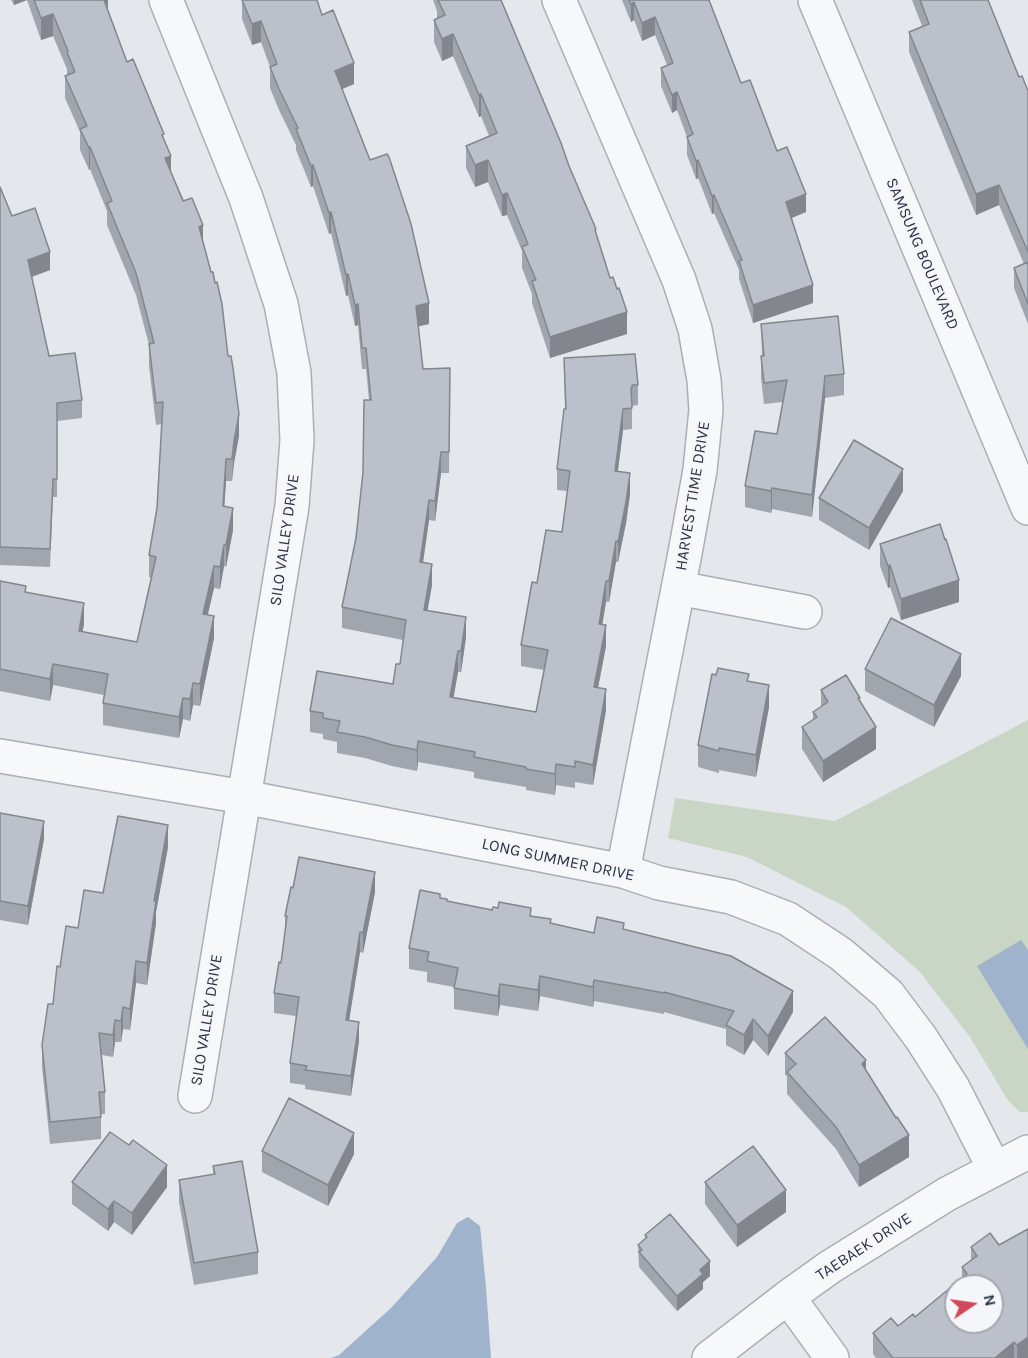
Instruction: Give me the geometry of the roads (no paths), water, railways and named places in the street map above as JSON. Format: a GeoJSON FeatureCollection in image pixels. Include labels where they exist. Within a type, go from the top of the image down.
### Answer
{"type":"FeatureCollection","features":[{"type":"Feature","properties":{"kind":"street","name":"SILO VALLEY DRIVE"},"geometry":{"type":"LineString","coordinates":[[166,0],[246,198],[281,304],[294,373],[297,440],[292,506],[195,1096]]}},
{"type":"Feature","properties":{"kind":"street","name":"HARVEST TIME DRIVE"},"geometry":{"type":"LineString","coordinates":[[559,0],[679,280],[695,329],[704,380],[706,410],[700,470],[623,871]]}},
{"type":"Feature","properties":{"kind":"street","name":"SAMSUNG BOULEVARD"},"geometry":{"type":"LineString","coordinates":[[815,0],[1028,508]]}},
{"type":"Feature","properties":{"kind":"street"},"geometry":{"type":"LineString","coordinates":[[678,588],[805,612]]}},
{"type":"Feature","properties":{"kind":"street","name":"LONG SUMMER DRIVE"},"geometry":{"type":"LineString","coordinates":[[0,756],[244,797],[623,871],[659,883],[731,897],[788,919],[841,954],[888,994],[921,1038],[953,1088],[994,1168]]}},
{"type":"Feature","properties":{"kind":"street","name":"TAEBAEK DRIVE"},"geometry":{"type":"LineString","coordinates":[[709,1358],[830,1267],[947,1194],[1028,1152]]}},
{"type":"Feature","properties":{"kind":"street"},"geometry":{"type":"LineString","coordinates":[[788,1297],[832,1358]]}},
{"type":"Feature","properties":{"kind":"water"},"geometry":{"type":"Polygon","coordinates":[[[1021,940],[1028,950],[1028,1049],[977,966],[1021,940]]]}},
{"type":"Feature","properties":{"kind":"water"},"geometry":{"type":"Polygon","coordinates":[[[468,1217],[480,1226],[491,1358],[331,1358],[339,1355],[391,1308],[437,1257],[457,1223],[468,1217]]]}}]}
